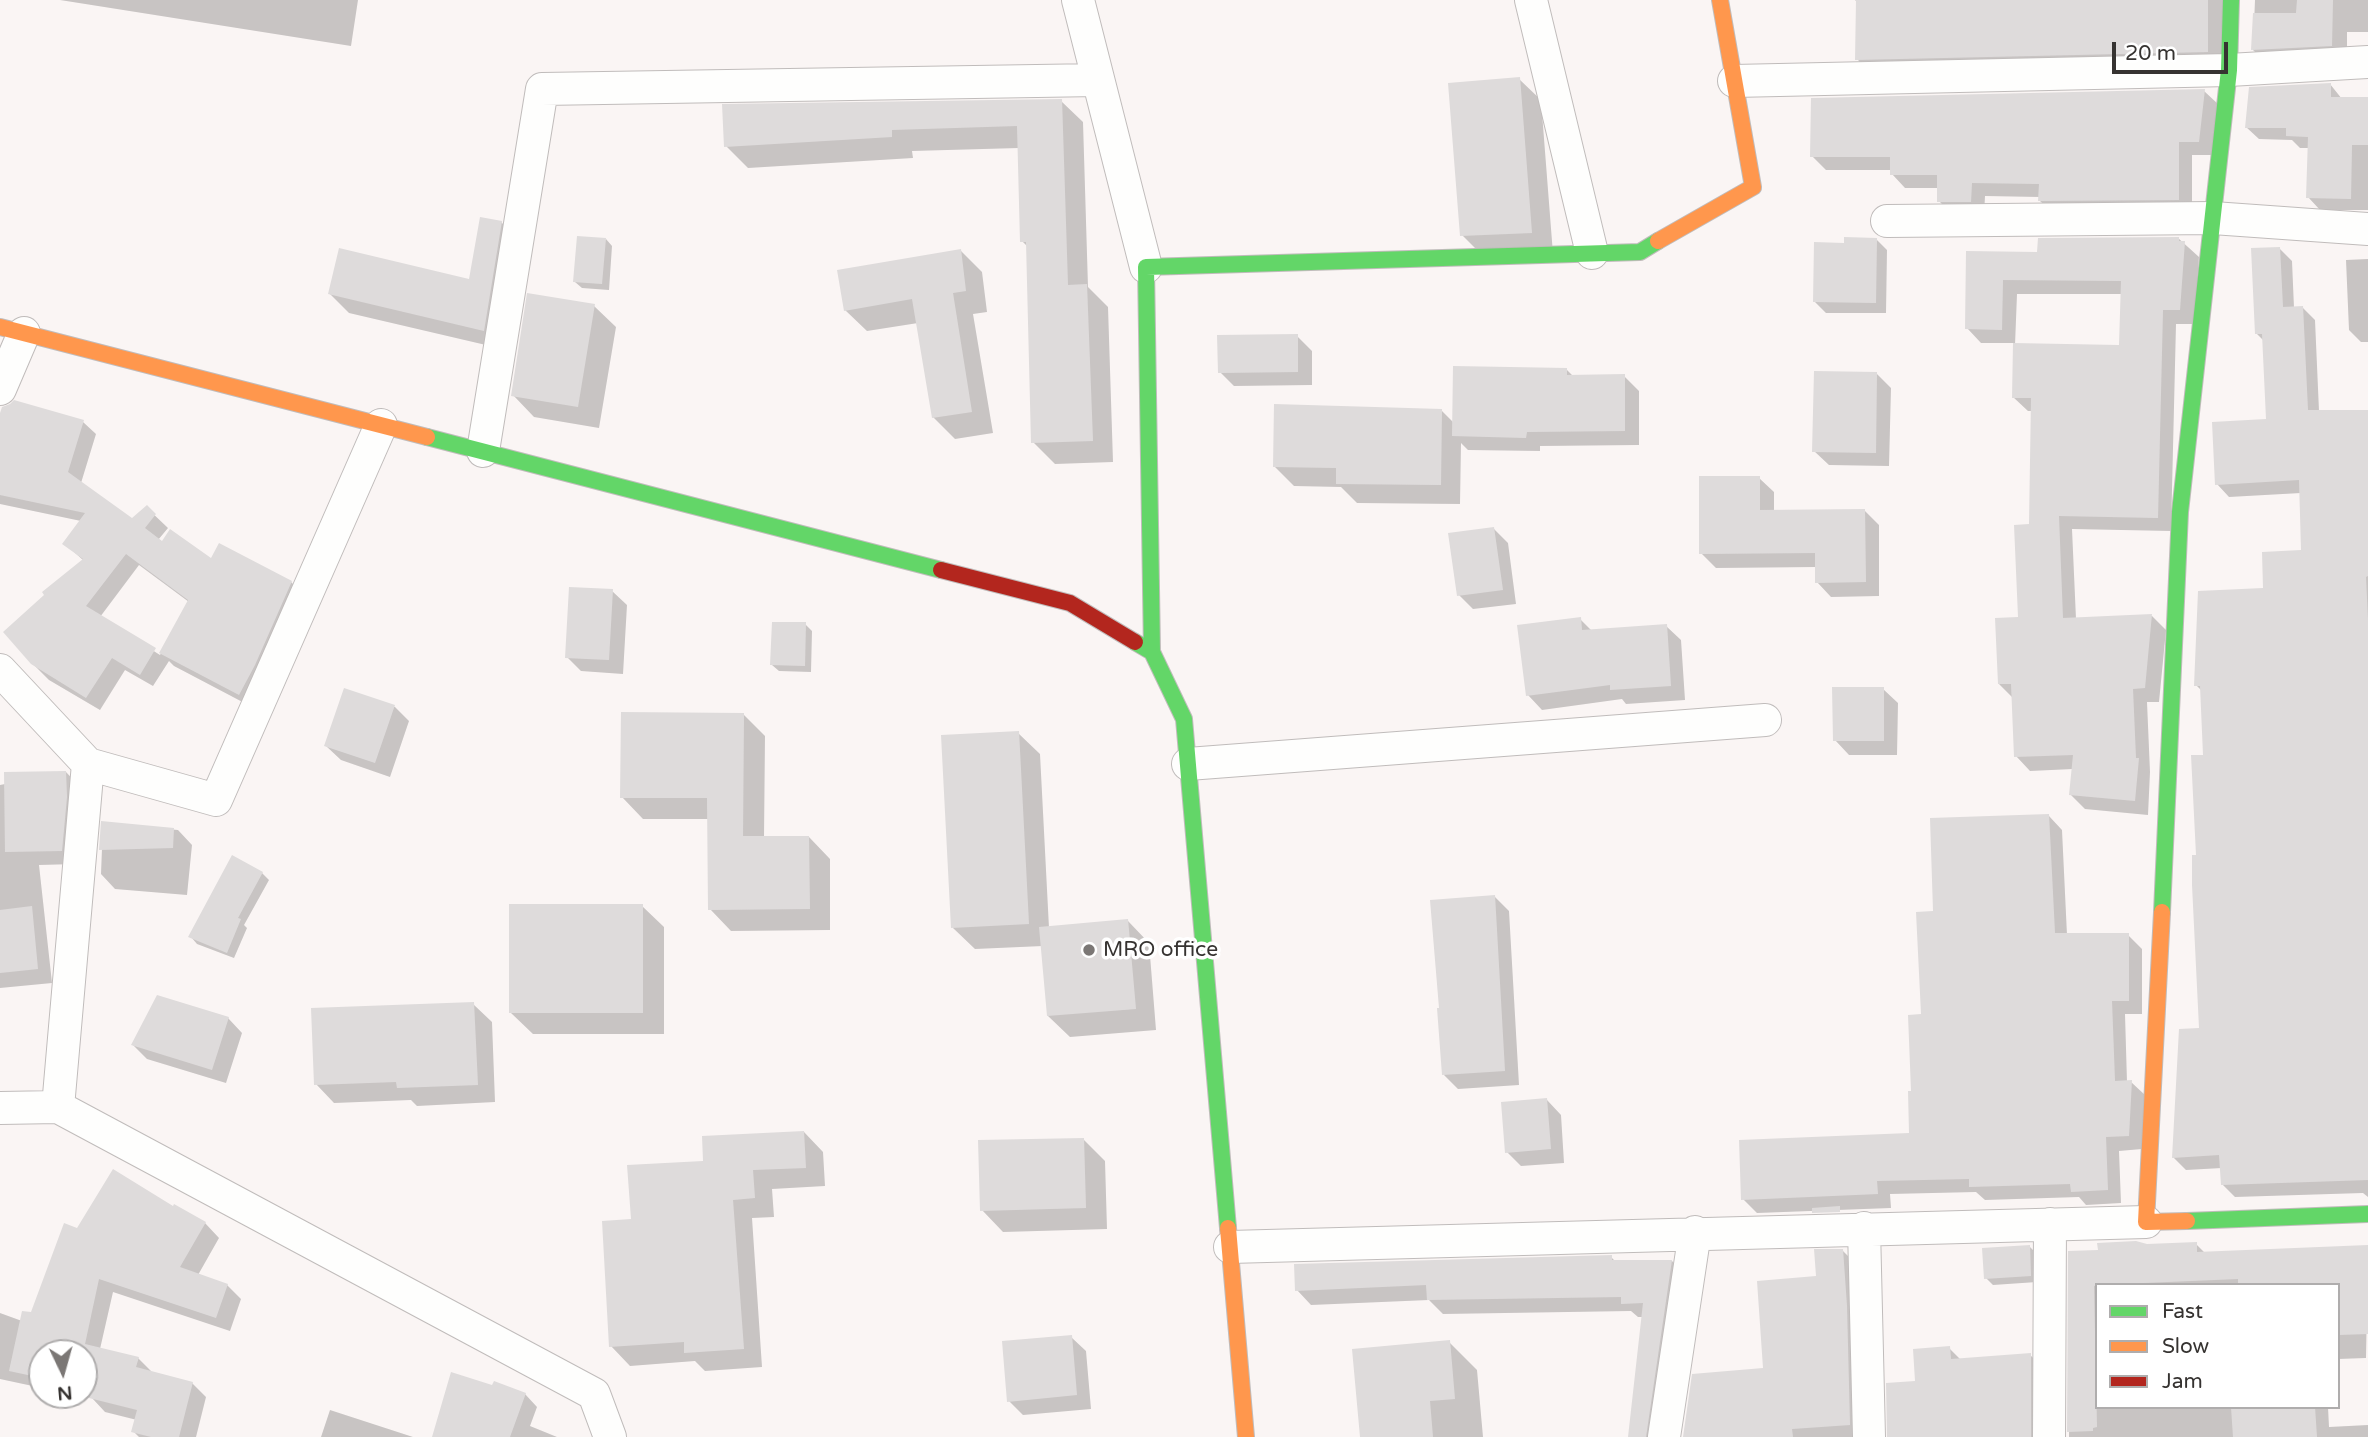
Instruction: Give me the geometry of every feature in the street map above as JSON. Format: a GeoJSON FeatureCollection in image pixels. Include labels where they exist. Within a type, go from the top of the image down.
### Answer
{"type":"FeatureCollection","features":[{"type":"Feature","properties":{"kind":"street"},"geometry":{"type":"LineString","coordinates":[[1078,0],[1146,267],[1152,652],[1184,719],[1246,1437]]}},
{"type":"Feature","properties":{"kind":"street"},"geometry":{"type":"LineString","coordinates":[[1531,0],[1592,253]]}},
{"type":"Feature","properties":{"kind":"street"},"geometry":{"type":"LineString","coordinates":[[1146,267],[1640,253],[1753,187],[1720,0]]}},
{"type":"Feature","properties":{"kind":"street"},"geometry":{"type":"LineString","coordinates":[[2146,1222],[2180,512],[2229,70],[2231,0]]}},
{"type":"Feature","properties":{"kind":"street"},"geometry":{"type":"LineString","coordinates":[[1734,81],[2229,70],[2368,62]]}},
{"type":"Feature","properties":{"kind":"street"},"geometry":{"type":"LineString","coordinates":[[484,451],[542,89],[1098,80]]}},
{"type":"Feature","properties":{"kind":"street"},"geometry":{"type":"LineString","coordinates":[[1886,221],[2213,218],[2368,229]]}},
{"type":"Feature","properties":{"kind":"street"},"geometry":{"type":"LineString","coordinates":[[0,389],[12,330],[1070,603],[1152,652]]}},
{"type":"Feature","properties":{"kind":"street"},"geometry":{"type":"LineString","coordinates":[[0,670],[88,764],[216,800],[381,425]]}},
{"type":"Feature","properties":{"kind":"street"},"geometry":{"type":"LineString","coordinates":[[1188,764],[1765,720]]}},
{"type":"Feature","properties":{"kind":"street"},"geometry":{"type":"LineString","coordinates":[[58,1107],[88,764]]}},
{"type":"Feature","properties":{"kind":"street"},"geometry":{"type":"LineString","coordinates":[[0,1108],[58,1107],[594,1394],[610,1437]]}},
{"type":"Feature","properties":{"kind":"street"},"geometry":{"type":"LineString","coordinates":[[1230,1247],[2368,1214]]}},
{"type":"Feature","properties":{"kind":"street"},"geometry":{"type":"LineString","coordinates":[[2049,1437],[2050,1224]]}},
{"type":"Feature","properties":{"kind":"street"},"geometry":{"type":"LineString","coordinates":[[1864,1228],[1869,1437]]}},
{"type":"Feature","properties":{"kind":"street"},"geometry":{"type":"LineString","coordinates":[[1664,1437],[1695,1232]]}},
{"type":"Feature","properties":{"kind":"building"},"geometry":{"type":"Polygon","coordinates":[[[1856,0],[2208,0],[2208,52],[1855,60],[1856,0]]]}},
{"type":"Feature","properties":{"kind":"building"},"geometry":{"type":"Polygon","coordinates":[[[2297,0],[2333,0],[2332,46],[2251,50],[2253,13],[2296,13],[2297,0]]]}},
{"type":"Feature","properties":{"kind":"building"},"geometry":{"type":"Polygon","coordinates":[[[1520,77],[1532,233],[1460,236],[1448,83],[1520,77]]]}},
{"type":"Feature","properties":{"kind":"building"},"geometry":{"type":"Polygon","coordinates":[[[2331,83],[2331,97],[2368,97],[2368,145],[2352,145],[2351,199],[2306,198],[2308,137],[2286,136],[2286,128],[2245,128],[2249,87],[2331,83]]]}},
{"type":"Feature","properties":{"kind":"building"},"geometry":{"type":"Polygon","coordinates":[[[2205,89],[2199,142],[2179,142],[2179,200],[2038,201],[2039,184],[1972,183],[1971,202],[1937,202],[1937,175],[1890,175],[1890,157],[1810,157],[1811,98],[2205,89]]]}},
{"type":"Feature","properties":{"kind":"building"},"geometry":{"type":"Polygon","coordinates":[[[1062,99],[1068,285],[1087,284],[1093,441],[1031,443],[1026,242],[1020,242],[1017,126],[892,130],[892,137],[724,147],[722,104],[1062,99]]]}},
{"type":"Feature","properties":{"kind":"building"},"geometry":{"type":"Polygon","coordinates":[[[480,217],[502,221],[484,331],[328,294],[339,248],[469,279],[480,217]]]}},
{"type":"Feature","properties":{"kind":"building"},"geometry":{"type":"Polygon","coordinates":[[[577,236],[606,238],[602,284],[573,282],[577,236]]]}},
{"type":"Feature","properties":{"kind":"building"},"geometry":{"type":"Polygon","coordinates":[[[1844,237],[1877,238],[1876,303],[1813,302],[1814,242],[1844,243],[1844,237]]]}},
{"type":"Feature","properties":{"kind":"building"},"geometry":{"type":"Polygon","coordinates":[[[2179,237],[2179,241],[2185,241],[2180,310],[2163,310],[2158,518],[2059,516],[2063,618],[2152,614],[2145,688],[2133,689],[2136,758],[2139,758],[2135,801],[2069,795],[2073,755],[2014,757],[2011,684],[1998,684],[1995,618],[2018,617],[2014,525],[2029,524],[2031,398],[2012,398],[2013,343],[2119,345],[2121,281],[2003,280],[2002,330],[1965,329],[1966,251],[2037,252],[2038,238],[2179,237]]]}},
{"type":"Feature","properties":{"kind":"building"},"geometry":{"type":"Polygon","coordinates":[[[2280,247],[2283,307],[2303,306],[2308,410],[2368,410],[2368,1180],[2221,1185],[2219,1155],[2172,1158],[2179,1029],[2199,1028],[2192,885],[2192,855],[2196,855],[2191,755],[2203,755],[2200,686],[2194,686],[2198,591],[2263,588],[2262,552],[2301,550],[2299,480],[2215,485],[2212,422],[2266,419],[2262,334],[2255,334],[2251,248],[2280,247]]]}},
{"type":"Feature","properties":{"kind":"building"},"geometry":{"type":"Polygon","coordinates":[[[961,249],[966,291],[953,293],[972,412],[932,418],[912,299],[844,311],[837,270],[961,249]]]}},
{"type":"Feature","properties":{"kind":"building"},"geometry":{"type":"Polygon","coordinates":[[[527,293],[595,304],[578,407],[511,396],[527,293]]]}},
{"type":"Feature","properties":{"kind":"building"},"geometry":{"type":"Polygon","coordinates":[[[1298,334],[1298,372],[1218,373],[1217,335],[1298,334]]]}},
{"type":"Feature","properties":{"kind":"building"},"geometry":{"type":"Polygon","coordinates":[[[1453,366],[1567,368],[1567,375],[1625,374],[1625,431],[1527,432],[1526,438],[1452,436],[1453,366]]]}},
{"type":"Feature","properties":{"kind":"building"},"geometry":{"type":"Polygon","coordinates":[[[1814,371],[1877,372],[1876,453],[1812,452],[1814,371]]]}},
{"type":"Feature","properties":{"kind":"building"},"geometry":{"type":"Polygon","coordinates":[[[14,400],[84,420],[68,472],[132,518],[147,505],[156,514],[145,528],[162,541],[170,529],[211,558],[219,543],[292,581],[239,695],[159,653],[188,600],[126,554],[86,606],[156,648],[140,675],[112,658],[86,698],[31,664],[3,632],[44,595],[42,592],[83,559],[62,544],[85,513],[0,495],[0,413],[2,407],[14,400]]]}},
{"type":"Feature","properties":{"kind":"building"},"geometry":{"type":"Polygon","coordinates":[[[1274,404],[1442,409],[1441,485],[1336,484],[1336,468],[1273,467],[1274,404]]]}},
{"type":"Feature","properties":{"kind":"building"},"geometry":{"type":"Polygon","coordinates":[[[1699,476],[1760,476],[1760,510],[1865,509],[1866,582],[1815,583],[1815,553],[1699,554],[1699,476]]]}},
{"type":"Feature","properties":{"kind":"building"},"geometry":{"type":"Polygon","coordinates":[[[1494,527],[1503,590],[1457,596],[1448,533],[1494,527]]]}},
{"type":"Feature","properties":{"kind":"building"},"geometry":{"type":"Polygon","coordinates":[[[569,587],[613,589],[609,660],[565,658],[569,587]]]}},
{"type":"Feature","properties":{"kind":"building"},"geometry":{"type":"Polygon","coordinates":[[[1581,617],[1582,630],[1667,624],[1671,686],[1610,690],[1610,685],[1526,696],[1517,625],[1581,617]]]}},
{"type":"Feature","properties":{"kind":"building"},"geometry":{"type":"Polygon","coordinates":[[[772,622],[806,622],[805,666],[770,665],[772,622]]]}},
{"type":"Feature","properties":{"kind":"building"},"geometry":{"type":"Polygon","coordinates":[[[1832,687],[1884,687],[1884,741],[1833,741],[1832,687]]]}},
{"type":"Feature","properties":{"kind":"building"},"geometry":{"type":"Polygon","coordinates":[[[344,688],[395,705],[375,763],[324,746],[344,688]]]}},
{"type":"Feature","properties":{"kind":"building"},"geometry":{"type":"Polygon","coordinates":[[[621,712],[744,713],[743,836],[809,836],[810,909],[708,910],[707,798],[620,798],[621,712]]]}},
{"type":"Feature","properties":{"kind":"building"},"geometry":{"type":"Polygon","coordinates":[[[1019,731],[1029,924],[951,928],[941,735],[1019,731]]]}},
{"type":"Feature","properties":{"kind":"building"},"geometry":{"type":"Polygon","coordinates":[[[66,771],[67,797],[62,851],[5,852],[4,772],[66,771]]]}},
{"type":"Feature","properties":{"kind":"building"},"geometry":{"type":"Polygon","coordinates":[[[2049,814],[2055,933],[2129,933],[2129,1001],[2112,1001],[2115,1081],[2132,1080],[2129,1136],[2106,1137],[2108,1190],[2071,1192],[2070,1184],[1969,1187],[1969,1179],[1877,1181],[1878,1194],[1741,1200],[1739,1140],[1909,1133],[1908,1091],[1911,1091],[1908,1015],[1921,1014],[1916,912],[1933,911],[1930,818],[2049,814]]]}},
{"type":"Feature","properties":{"kind":"building"},"geometry":{"type":"Polygon","coordinates":[[[101,821],[174,828],[173,848],[99,850],[101,821]]]}},
{"type":"Feature","properties":{"kind":"building"},"geometry":{"type":"Polygon","coordinates":[[[232,855],[263,872],[238,918],[241,919],[227,953],[188,937],[232,855]]]}},
{"type":"Feature","properties":{"kind":"building"},"geometry":{"type":"Polygon","coordinates":[[[1495,895],[1505,1071],[1442,1075],[1430,900],[1495,895]]]}},
{"type":"Feature","properties":{"kind":"building"},"geometry":{"type":"Polygon","coordinates":[[[509,904],[643,904],[643,1013],[509,1013],[509,904]]]}},
{"type":"Feature","properties":{"kind":"building"},"geometry":{"type":"Polygon","coordinates":[[[32,906],[38,969],[0,973],[0,910],[32,906]]]}},
{"type":"Feature","properties":{"kind":"building"},"geometry":{"type":"Polygon","coordinates":[[[1128,919],[1136,1009],[1047,1016],[1039,927],[1128,919]]]}},
{"type":"Feature","properties":{"kind":"building"},"geometry":{"type":"Polygon","coordinates":[[[157,995],[229,1017],[212,1070],[131,1045],[157,995]]]}},
{"type":"Feature","properties":{"kind":"building"},"geometry":{"type":"Polygon","coordinates":[[[474,1002],[478,1085],[397,1088],[396,1082],[314,1085],[311,1008],[474,1002]]]}},
{"type":"Feature","properties":{"kind":"building"},"geometry":{"type":"Polygon","coordinates":[[[1547,1098],[1551,1149],[1505,1153],[1501,1102],[1547,1098]]]}},
{"type":"Feature","properties":{"kind":"building"},"geometry":{"type":"Polygon","coordinates":[[[804,1131],[806,1168],[753,1170],[755,1198],[733,1200],[744,1349],[684,1353],[684,1342],[609,1347],[602,1221],[631,1219],[627,1165],[703,1161],[702,1136],[804,1131]]]}},
{"type":"Feature","properties":{"kind":"building"},"geometry":{"type":"Polygon","coordinates":[[[1084,1138],[1086,1208],[980,1211],[978,1140],[1084,1138]]]}},
{"type":"Feature","properties":{"kind":"building"},"geometry":{"type":"Polygon","coordinates":[[[113,1169],[173,1206],[174,1204],[206,1222],[180,1267],[228,1284],[216,1318],[99,1279],[86,1339],[28,1339],[28,1375],[9,1371],[22,1311],[31,1312],[64,1223],[77,1228],[113,1169]]]}},
{"type":"Feature","properties":{"kind":"building"},"geometry":{"type":"Polygon","coordinates":[[[1840,1206],[1840,1212],[1812,1213],[1812,1208],[1840,1206]]]}},
{"type":"Feature","properties":{"kind":"building"},"geometry":{"type":"Polygon","coordinates":[[[2197,1242],[2197,1252],[2368,1245],[2368,1334],[2340,1335],[2340,1283],[2238,1283],[2238,1279],[2095,1283],[2097,1427],[2093,1428],[2093,1431],[2067,1432],[2068,1251],[2098,1250],[2097,1243],[2197,1242]]]}},
{"type":"Feature","properties":{"kind":"building"},"geometry":{"type":"Polygon","coordinates":[[[2030,1245],[2031,1276],[1984,1279],[1982,1248],[2030,1245]]]}},
{"type":"Feature","properties":{"kind":"building"},"geometry":{"type":"Polygon","coordinates":[[[1814,1249],[1843,1249],[1850,1425],[1792,1429],[1793,1437],[1683,1437],[1692,1374],[1763,1368],[1757,1281],[1816,1276],[1814,1249]]]}},
{"type":"Feature","properties":{"kind":"building"},"geometry":{"type":"Polygon","coordinates":[[[1612,1255],[1612,1260],[1672,1260],[1646,1437],[1628,1437],[1643,1303],[1621,1304],[1621,1297],[1427,1300],[1426,1285],[1295,1291],[1294,1264],[1612,1255]]]}},
{"type":"Feature","properties":{"kind":"building"},"geometry":{"type":"Polygon","coordinates":[[[1072,1335],[1077,1395],[1007,1402],[1002,1341],[1072,1335]]]}},
{"type":"Feature","properties":{"kind":"building"},"geometry":{"type":"Polygon","coordinates":[[[1450,1340],[1455,1399],[1430,1401],[1433,1437],[1360,1437],[1352,1349],[1450,1340]]]}},
{"type":"Feature","properties":{"kind":"building"},"geometry":{"type":"Polygon","coordinates":[[[1950,1346],[1951,1359],[2031,1353],[2031,1437],[1887,1437],[1886,1383],[1915,1381],[1913,1349],[1950,1346]]]}},
{"type":"Feature","properties":{"kind":"building"},"geometry":{"type":"Polygon","coordinates":[[[98,1347],[139,1357],[136,1367],[193,1382],[179,1437],[151,1437],[131,1432],[137,1410],[98,1400],[98,1347]]]}},
{"type":"Feature","properties":{"kind":"building"},"geometry":{"type":"Polygon","coordinates":[[[451,1372],[492,1385],[494,1381],[526,1393],[510,1437],[432,1437],[451,1372]]]}},
{"type":"Feature","properties":{"kind":"building"},"geometry":{"type":"Polygon","coordinates":[[[2231,1409],[2315,1409],[2317,1437],[2233,1437],[2231,1409]]]}},
{"type":"Feature","properties":{"kind":"traffic: fast"},"geometry":{"type":"LineString","coordinates":[[2162,912],[2180,512],[2229,70],[2231,0]]}},
{"type":"Feature","properties":{"kind":"traffic: fast"},"geometry":{"type":"LineString","coordinates":[[1152,652],[1146,267],[1640,252],[1658,241]]}},
{"type":"Feature","properties":{"kind":"traffic: fast"},"geometry":{"type":"LineString","coordinates":[[427,437],[941,570]]}},
{"type":"Feature","properties":{"kind":"traffic: fast"},"geometry":{"type":"LineString","coordinates":[[1135,642],[1152,652],[1184,719],[1228,1228]]}},
{"type":"Feature","properties":{"kind":"traffic: fast"},"geometry":{"type":"LineString","coordinates":[[2187,1221],[2368,1214]]}},
{"type":"Feature","properties":{"kind":"traffic: slow"},"geometry":{"type":"LineString","coordinates":[[1658,241],[1753,187],[1720,0]]}},
{"type":"Feature","properties":{"kind":"traffic: slow"},"geometry":{"type":"LineString","coordinates":[[0,327],[427,437]]}},
{"type":"Feature","properties":{"kind":"traffic: slow"},"geometry":{"type":"LineString","coordinates":[[2162,912],[2146,1222],[2187,1221]]}},
{"type":"Feature","properties":{"kind":"traffic: slow"},"geometry":{"type":"LineString","coordinates":[[1228,1228],[1246,1437]]}},
{"type":"Feature","properties":{"kind":"traffic: jam"},"geometry":{"type":"LineString","coordinates":[[941,570],[1070,603],[1135,642]]}},
{"type":"Feature","properties":{"kind":"place","name":"MRO office"},"geometry":{"type":"Point","coordinates":[1089,950]}}]}
